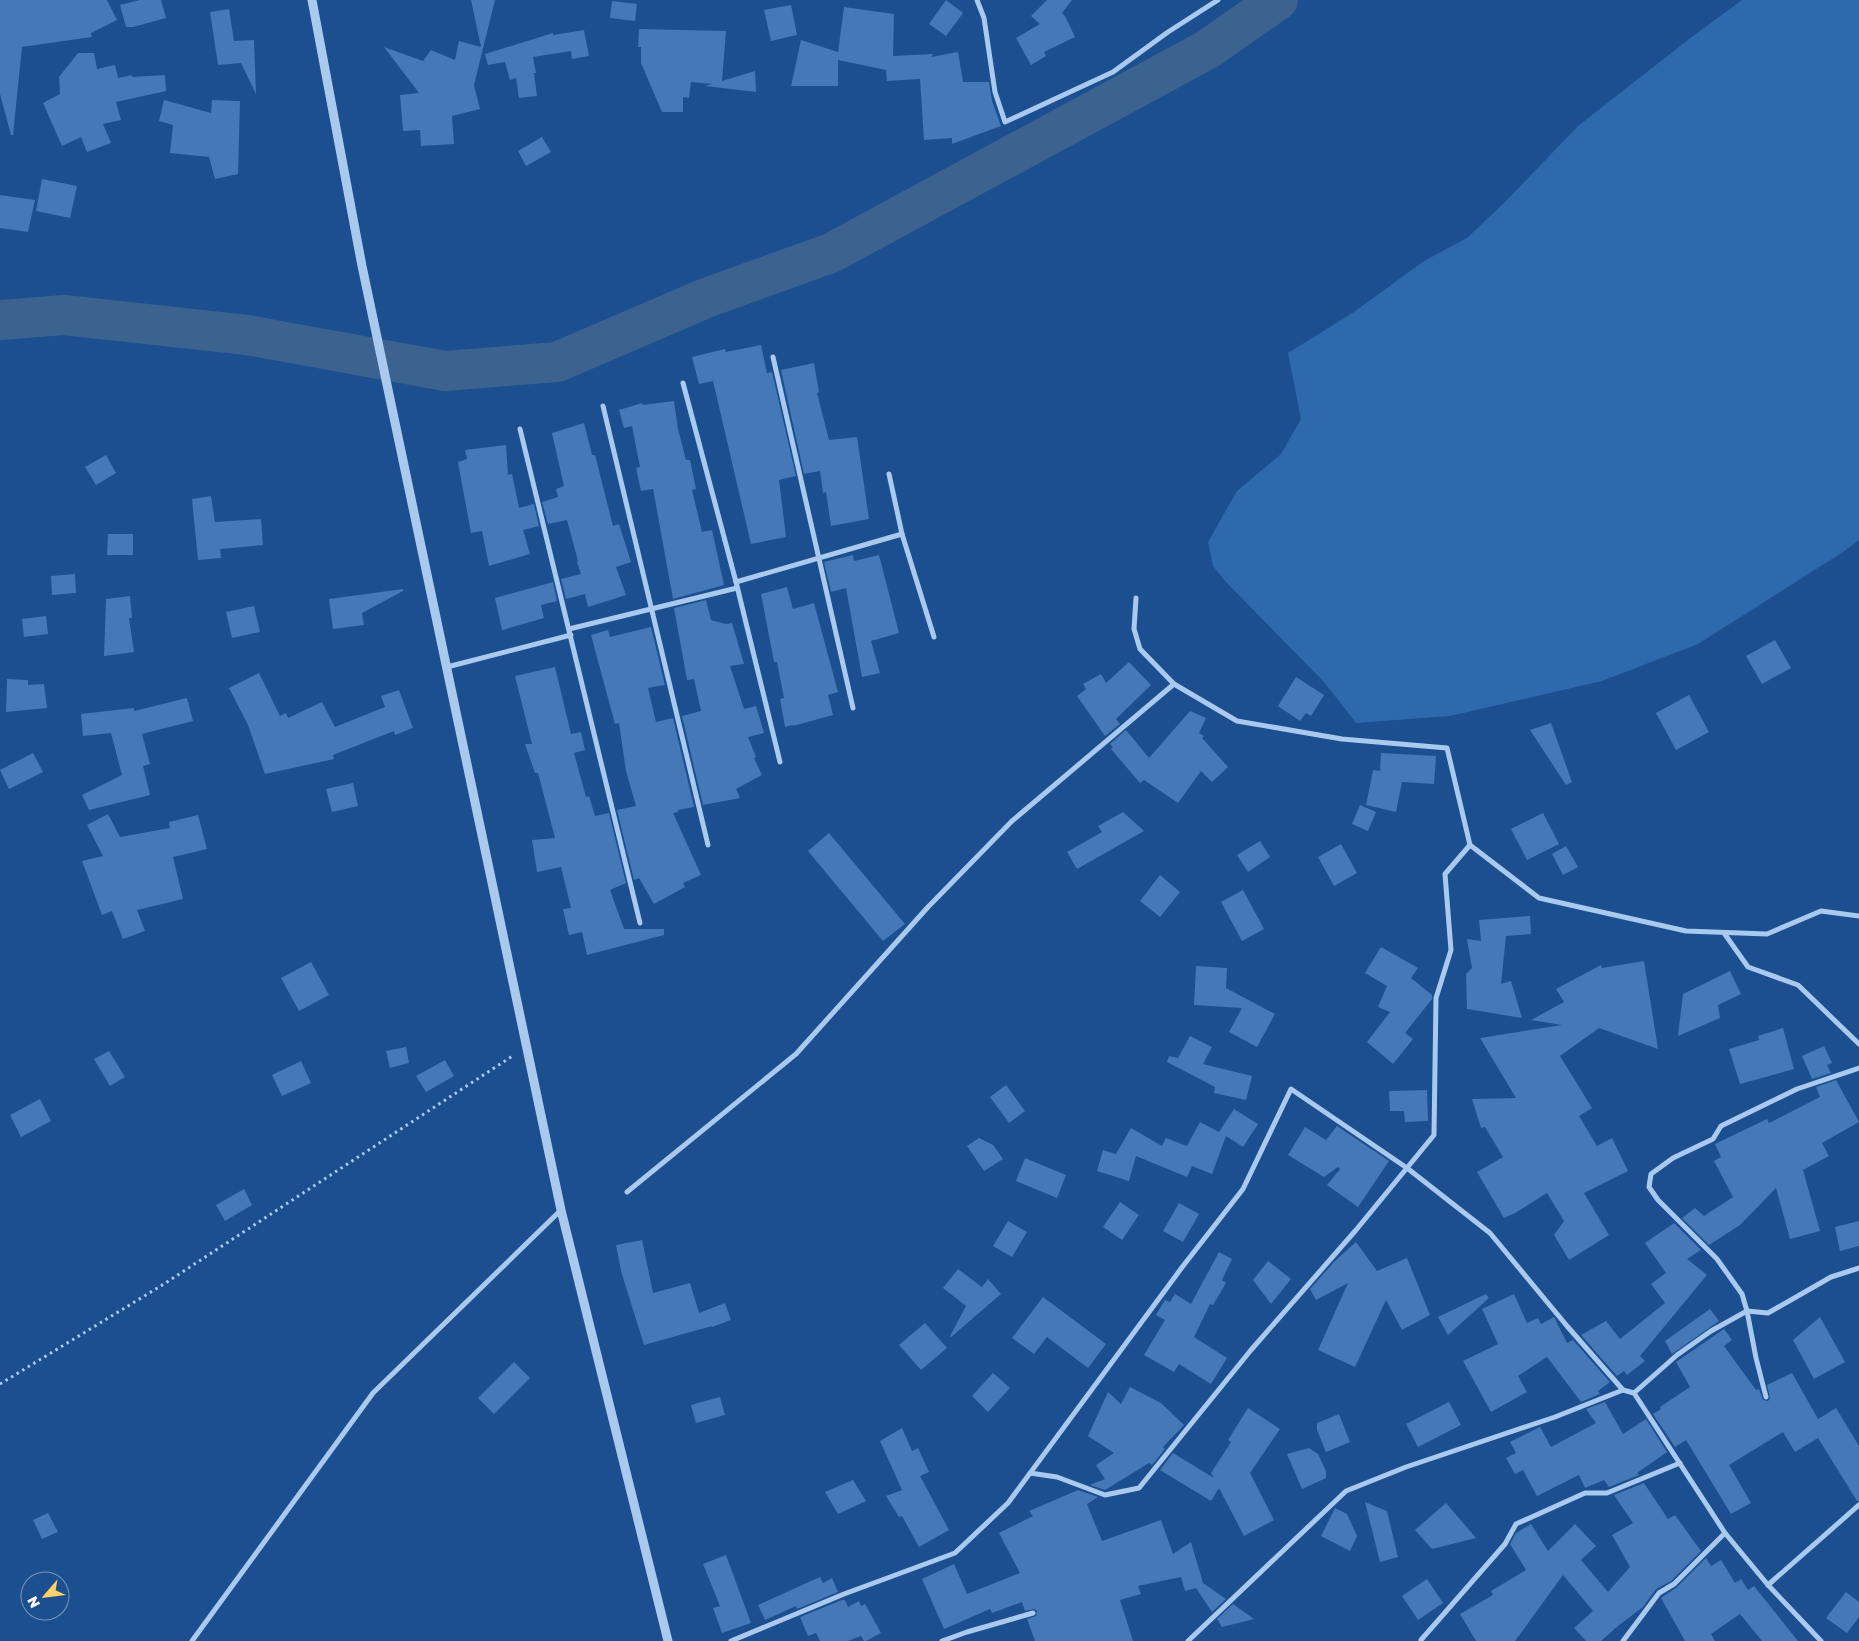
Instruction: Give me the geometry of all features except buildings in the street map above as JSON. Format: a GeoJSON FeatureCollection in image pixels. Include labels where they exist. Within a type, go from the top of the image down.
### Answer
{"type":"FeatureCollection","features":[{"type":"Feature","properties":{"kind":"street"},"geometry":{"type":"LineString","coordinates":[[312,0],[362,266],[392,412],[561,1210],[668,1641]]}},
{"type":"Feature","properties":{"kind":"street"},"geometry":{"type":"LineString","coordinates":[[977,0],[984,18],[996,92],[1005,122],[1113,72],[1168,32],[1218,0]]}},
{"type":"Feature","properties":{"kind":"street"},"geometry":{"type":"LineString","coordinates":[[773,357],[853,708]]}},
{"type":"Feature","properties":{"kind":"street"},"geometry":{"type":"LineString","coordinates":[[683,383],[780,762]]}},
{"type":"Feature","properties":{"kind":"street"},"geometry":{"type":"LineString","coordinates":[[603,406],[653,608],[708,845]]}},
{"type":"Feature","properties":{"kind":"street"},"geometry":{"type":"LineString","coordinates":[[520,429],[640,923]]}},
{"type":"Feature","properties":{"kind":"street"},"geometry":{"type":"LineString","coordinates":[[889,474],[902,534],[934,637]]}},
{"type":"Feature","properties":{"kind":"street"},"geometry":{"type":"LineString","coordinates":[[569,629],[736,585],[902,534]]}},
{"type":"Feature","properties":{"kind":"street"},"geometry":{"type":"LineString","coordinates":[[1136,598],[1134,629],[1140,649],[1174,684],[1237,721],[1342,739],[1447,748],[1470,845],[1539,898],[1686,931],[1767,934],[1821,911],[1859,916]]}},
{"type":"Feature","properties":{"kind":"street"},"geometry":{"type":"LineString","coordinates":[[447,667],[571,635]]}},
{"type":"Feature","properties":{"kind":"street"},"geometry":{"type":"LineString","coordinates":[[627,1192],[796,1054],[928,907],[1012,821],[1174,684]]}},
{"type":"Feature","properties":{"kind":"street"},"geometry":{"type":"LineString","coordinates":[[1030,1473],[1057,1477],[1105,1495],[1139,1488],[1251,1350],[1356,1230],[1434,1135],[1436,998],[1450,950],[1444,874],[1470,845]]}},
{"type":"Feature","properties":{"kind":"street"},"geometry":{"type":"LineString","coordinates":[[1724,933],[1748,967],[1798,985],[1859,1044]]}},
{"type":"Feature","properties":{"kind":"street"},"geometry":{"type":"LineString","coordinates":[[1766,1397],[1742,1294],[1717,1259],[1658,1200],[1649,1187],[1651,1174],[1673,1158],[1713,1139],[1721,1126],[1730,1121],[1797,1089],[1859,1068]]}},
{"type":"Feature","properties":{"kind":"street"},"geometry":{"type":"LineString","coordinates":[[731,1641],[844,1594],[955,1553],[1008,1503],[1183,1266],[1243,1189],[1290,1089],[1407,1168],[1490,1233],[1623,1390],[1634,1393],[1725,1533],[1768,1585],[1821,1641]]}},
{"type":"Feature","properties":{"kind":"street"},"geometry":{"type":"LineString","coordinates":[[192,1641],[373,1392],[561,1210]]}},
{"type":"Feature","properties":{"kind":"street"},"geometry":{"type":"LineString","coordinates":[[1634,1393],[1677,1355],[1711,1331],[1747,1311],[1768,1313],[1831,1277],[1859,1268]]}},
{"type":"Feature","properties":{"kind":"street"},"geometry":{"type":"LineString","coordinates":[[1188,1641],[1346,1491],[1406,1467],[1554,1417],[1623,1390]]}},
{"type":"Feature","properties":{"kind":"street"},"geometry":{"type":"LineString","coordinates":[[1421,1640],[1505,1544],[1516,1524],[1585,1493],[1607,1493],[1680,1463]]}},
{"type":"Feature","properties":{"kind":"street"},"geometry":{"type":"LineString","coordinates":[[1768,1585],[1859,1505]]}},
{"type":"Feature","properties":{"kind":"street"},"geometry":{"type":"LineString","coordinates":[[1622,1641],[1659,1592],[1674,1584],[1725,1533]]}},
{"type":"Feature","properties":{"kind":"street"},"geometry":{"type":"LineString","coordinates":[[942,1641],[1033,1613]]}},
{"type":"Feature","properties":{"kind":"path"},"geometry":{"type":"LineString","coordinates":[[0,1384],[164,1284],[527,1046]]}},
{"type":"Feature","properties":{"kind":"shaded area"},"geometry":{"type":"Polygon","coordinates":[[[1742,0],[1859,0],[1859,540],[1698,644],[1602,681],[1450,716],[1356,723],[1324,682],[1225,581],[1213,566],[1208,542],[1237,491],[1281,454],[1301,419],[1288,353],[1354,312],[1424,261],[1467,238],[1506,201],[1578,126],[1742,0]]]}},
{"type":"Feature","properties":{"kind":"waterway"},"geometry":{"type":"LineString","coordinates":[[0,320],[64,315],[247,335],[445,371],[557,362],[706,298],[831,253],[1208,49],[1278,0]]}}]}
